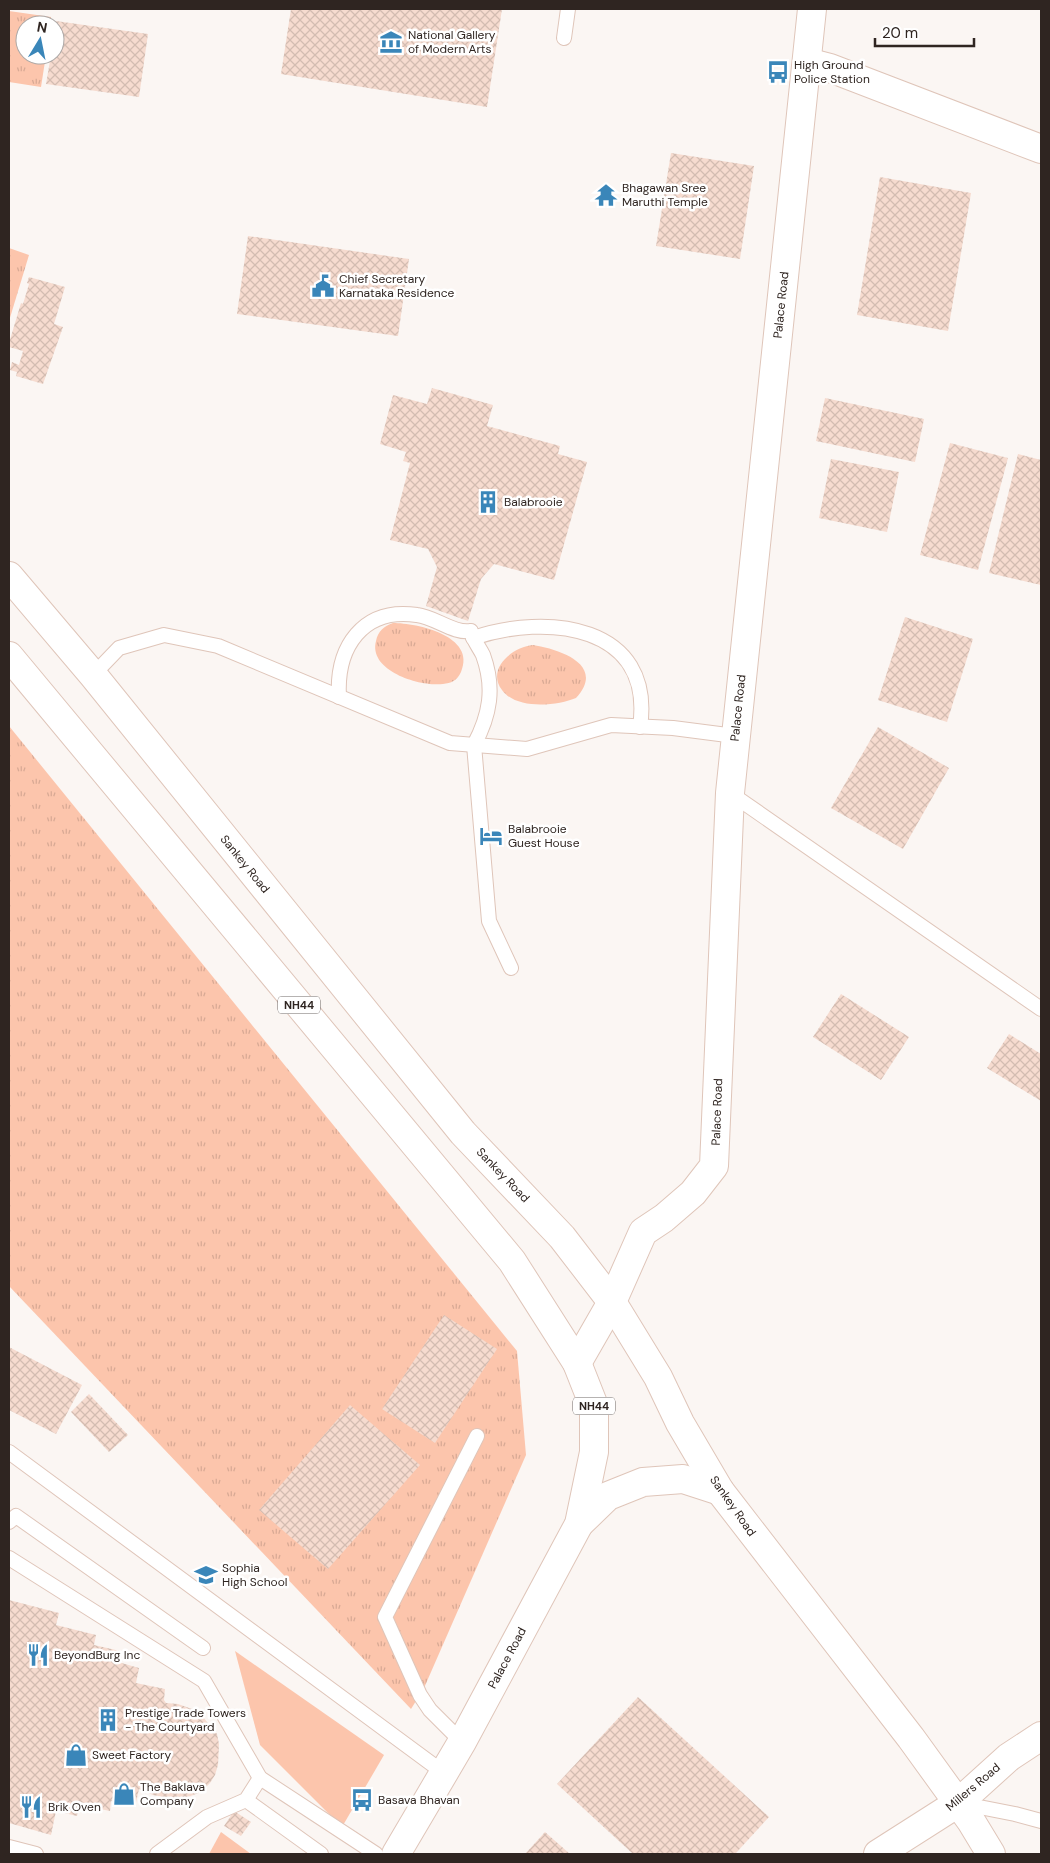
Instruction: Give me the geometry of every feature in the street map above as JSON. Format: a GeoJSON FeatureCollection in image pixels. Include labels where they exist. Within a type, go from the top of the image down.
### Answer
{"type":"FeatureCollection","features":[{"type":"Feature","properties":{"kind":"main road","name":"Palace Road"},"geometry":{"type":"LineString","coordinates":[[396,1854],[462,1742],[579,1524],[594,1452],[594,1406],[577,1363],[612,1302],[643,1232],[664,1218],[693,1193],[714,1166],[730,793],[812,9]]}},
{"type":"Feature","properties":{"kind":"main road"},"geometry":{"type":"LineString","coordinates":[[807,62],[830,68],[1041,149]]}},
{"type":"Feature","properties":{"kind":"main road","name":"Sankey Road"},"geometry":{"type":"LineString","coordinates":[[9,576],[93,676],[463,1133],[562,1237],[612,1302],[658,1377],[680,1422],[720,1491],[905,1731],[958,1803],[991,1854]]}},
{"type":"Feature","properties":{"kind":"main road","name":"NH44"},"geometry":{"type":"LineString","coordinates":[[9,656],[512,1261],[577,1363]]}},
{"type":"Feature","properties":{"kind":"main road"},"geometry":{"type":"LineString","coordinates":[[579,1524],[608,1496],[643,1482],[683,1479],[720,1491]]}},
{"type":"Feature","properties":{"kind":"main road","name":"Millers Road"},"geometry":{"type":"LineString","coordinates":[[878,1854],[958,1803],[1009,1757],[1041,1736]]}},
{"type":"Feature","properties":{"kind":"lane"},"geometry":{"type":"LineString","coordinates":[[564,38],[568,9]]}},
{"type":"Feature","properties":{"kind":"lane"},"geometry":{"type":"LineString","coordinates":[[339,697],[338,681],[341,665],[354,636],[365,624],[398,614],[418,615],[447,624],[462,632],[471,631],[487,666],[491,686],[490,707],[484,727],[474,745],[489,921],[511,968]]}},
{"type":"Feature","properties":{"kind":"lane"},"geometry":{"type":"LineString","coordinates":[[473,638],[492,631],[532,626],[580,631],[602,638],[617,649],[637,677],[642,693],[640,727]]}},
{"type":"Feature","properties":{"kind":"lane"},"geometry":{"type":"LineString","coordinates":[[93,676],[119,648],[164,635],[218,646],[450,743],[527,749],[611,726],[673,728],[735,736]]}},
{"type":"Feature","properties":{"kind":"lane"},"geometry":{"type":"LineString","coordinates":[[730,793],[1041,1009]]}},
{"type":"Feature","properties":{"kind":"lane"},"geometry":{"type":"LineString","coordinates":[[462,1742],[430,1710],[420,1695],[386,1617],[477,1436]]}},
{"type":"Feature","properties":{"kind":"lane"},"geometry":{"type":"LineString","coordinates":[[9,1452],[444,1774]]}},
{"type":"Feature","properties":{"kind":"lane"},"geometry":{"type":"LineString","coordinates":[[9,1522],[16,1516],[203,1648]]}},
{"type":"Feature","properties":{"kind":"lane"},"geometry":{"type":"LineString","coordinates":[[9,1558],[204,1680],[260,1778],[376,1854]]}},
{"type":"Feature","properties":{"kind":"lane"},"geometry":{"type":"LineString","coordinates":[[157,1854],[207,1817],[246,1800],[260,1778]]}},
{"type":"Feature","properties":{"kind":"lane"},"geometry":{"type":"LineString","coordinates":[[246,1800],[321,1854]]}},
{"type":"Feature","properties":{"kind":"lane"},"geometry":{"type":"LineString","coordinates":[[958,1803],[1041,1821]]}},
{"type":"Feature","properties":{"kind":"lane"},"geometry":{"type":"LineString","coordinates":[[9,1846],[36,1854]]}},
{"type":"Feature","properties":{"kind":"green space"},"geometry":{"type":"Polygon","coordinates":[[[9,11],[37,15],[15,15],[15,65],[44,65],[41,87],[9,82],[9,11]]]}},
{"type":"Feature","properties":{"kind":"green space"},"geometry":{"type":"Polygon","coordinates":[[[9,248],[29,255],[9,321],[9,248]]]}},
{"type":"Feature","properties":{"kind":"green space"},"geometry":{"type":"Polygon","coordinates":[[[393,623],[429,629],[453,641],[460,649],[464,660],[458,678],[443,684],[422,683],[410,680],[388,669],[380,661],[376,652],[376,641],[382,629],[393,623]]]}},
{"type":"Feature","properties":{"kind":"green space"},"geometry":{"type":"Polygon","coordinates":[[[533,645],[555,650],[576,660],[583,667],[586,676],[584,686],[576,698],[558,703],[527,703],[517,701],[502,690],[498,682],[497,674],[499,667],[504,660],[517,650],[533,645]]]}},
{"type":"Feature","properties":{"kind":"green space"},"geometry":{"type":"Polygon","coordinates":[[[9,726],[517,1351],[526,1455],[424,1688],[411,1709],[9,1286],[9,726]]]}},
{"type":"Feature","properties":{"kind":"green space"},"geometry":{"type":"Polygon","coordinates":[[[235,1651],[384,1755],[342,1827],[260,1745],[235,1651]]]}},
{"type":"Feature","properties":{"kind":"green space"},"geometry":{"type":"Polygon","coordinates":[[[221,1832],[251,1854],[209,1854],[221,1832]]]}},
{"type":"Feature","properties":{"kind":"building","name":"National Gallery of Modern Arts"},"geometry":{"type":"Polygon","coordinates":[[[291,9],[502,9],[487,107],[281,74],[291,9]]]}},
{"type":"Feature","properties":{"kind":"building"},"geometry":{"type":"Polygon","coordinates":[[[65,22],[148,34],[139,97],[46,84],[49,65],[65,65],[65,22]]]}},
{"type":"Feature","properties":{"kind":"building"},"geometry":{"type":"Polygon","coordinates":[[[671,153],[754,166],[740,259],[656,246],[671,153]]]}},
{"type":"Feature","properties":{"kind":"building"},"geometry":{"type":"Polygon","coordinates":[[[880,177],[971,193],[948,331],[857,315],[880,177]]]}},
{"type":"Feature","properties":{"kind":"building","name":"Chief Secretary Karnataka Residence"},"geometry":{"type":"Polygon","coordinates":[[[248,236],[409,259],[398,336],[237,314],[248,236]]]}},
{"type":"Feature","properties":{"kind":"building"},"geometry":{"type":"Polygon","coordinates":[[[29,277],[65,287],[54,324],[63,327],[43,384],[16,376],[17,372],[10,370],[12,362],[19,365],[23,351],[9,347],[9,343],[21,303],[23,304],[29,284],[27,283],[29,277]]]}},
{"type":"Feature","properties":{"kind":"building","name":"Balabrooie"},"geometry":{"type":"Polygon","coordinates":[[[432,388],[493,405],[487,426],[560,446],[558,454],[587,462],[554,580],[494,564],[481,579],[468,621],[426,606],[437,567],[428,549],[390,540],[410,463],[403,461],[406,452],[380,444],[393,395],[427,404],[432,388]]]}},
{"type":"Feature","properties":{"kind":"building"},"geometry":{"type":"Polygon","coordinates":[[[825,398],[924,419],[915,462],[816,441],[825,398]]]}},
{"type":"Feature","properties":{"kind":"building"},"geometry":{"type":"Polygon","coordinates":[[[950,443],[1008,458],[978,570],[920,555],[950,443]]]}},
{"type":"Feature","properties":{"kind":"building"},"geometry":{"type":"Polygon","coordinates":[[[1018,454],[1041,460],[1041,585],[989,573],[1018,454]]]}},
{"type":"Feature","properties":{"kind":"building"},"geometry":{"type":"Polygon","coordinates":[[[831,459],[899,472],[887,532],[819,518],[831,459]]]}},
{"type":"Feature","properties":{"kind":"building"},"geometry":{"type":"Polygon","coordinates":[[[905,617],[973,639],[947,722],[878,700],[905,617]]]}},
{"type":"Feature","properties":{"kind":"building"},"geometry":{"type":"Polygon","coordinates":[[[878,727],[949,768],[903,849],[831,808],[878,727]]]}},
{"type":"Feature","properties":{"kind":"building"},"geometry":{"type":"Polygon","coordinates":[[[841,994],[909,1037],[881,1080],[813,1037],[841,994]]]}},
{"type":"Feature","properties":{"kind":"building"},"geometry":{"type":"Polygon","coordinates":[[[1009,1034],[1041,1054],[1041,1101],[987,1068],[1009,1034]]]}},
{"type":"Feature","properties":{"kind":"building"},"geometry":{"type":"Polygon","coordinates":[[[444,1315],[497,1349],[435,1443],[382,1409],[444,1315]]]}},
{"type":"Feature","properties":{"kind":"building"},"geometry":{"type":"Polygon","coordinates":[[[9,1347],[82,1385],[56,1434],[9,1410],[9,1347]]]}},
{"type":"Feature","properties":{"kind":"building"},"geometry":{"type":"Polygon","coordinates":[[[89,1394],[128,1435],[109,1452],[71,1412],[89,1394]]]}},
{"type":"Feature","properties":{"kind":"building"},"geometry":{"type":"Polygon","coordinates":[[[350,1405],[420,1465],[328,1569],[259,1510],[350,1405]]]}},
{"type":"Feature","properties":{"kind":"building","name":"Prestige Trade Towers - The Courtyard"},"geometry":{"type":"Polygon","coordinates":[[[9,1600],[59,1613],[56,1625],[96,1635],[94,1645],[120,1651],[118,1662],[139,1668],[136,1683],[165,1689],[164,1700],[166,1703],[178,1704],[192,1709],[203,1717],[217,1734],[219,1744],[218,1765],[210,1783],[201,1792],[180,1800],[153,1795],[139,1789],[135,1807],[111,1801],[110,1811],[80,1805],[77,1816],[56,1811],[51,1835],[9,1823],[9,1600]]]}},
{"type":"Feature","properties":{"kind":"building"},"geometry":{"type":"Polygon","coordinates":[[[638,1697],[769,1817],[735,1854],[633,1854],[557,1784],[638,1697]]]}},
{"type":"Feature","properties":{"kind":"building"},"geometry":{"type":"Polygon","coordinates":[[[234,1811],[251,1822],[241,1836],[224,1826],[234,1811]]]}},
{"type":"Feature","properties":{"kind":"building"},"geometry":{"type":"Polygon","coordinates":[[[545,1832],[570,1854],[525,1854],[545,1832]]]}},
{"type":"Feature","properties":{"kind":"place","name":"National Gallery of Modern Arts"},"geometry":{"type":"Point","coordinates":[391,42]}},
{"type":"Feature","properties":{"kind":"place","name":"High Ground Police Station"},"geometry":{"type":"Point","coordinates":[778,72]}},
{"type":"Feature","properties":{"kind":"place","name":"Bhagawan Sree Maruthi Temple"},"geometry":{"type":"Point","coordinates":[606,195]}},
{"type":"Feature","properties":{"kind":"place","name":"Chief Secretary Karnataka Residence"},"geometry":{"type":"Point","coordinates":[323,286]}},
{"type":"Feature","properties":{"kind":"place","name":"Balabrooie"},"geometry":{"type":"Point","coordinates":[488,502]}},
{"type":"Feature","properties":{"kind":"place","name":"Balabrooie Guest House"},"geometry":{"type":"Point","coordinates":[491,836]}},
{"type":"Feature","properties":{"kind":"place","name":"Sophia High School"},"geometry":{"type":"Point","coordinates":[206,1575]}},
{"type":"Feature","properties":{"kind":"place","name":"BeyondBurg Inc"},"geometry":{"type":"Point","coordinates":[38,1655]}},
{"type":"Feature","properties":{"kind":"place","name":"Prestige Trade Towers - The Courtyard"},"geometry":{"type":"Point","coordinates":[108,1720]}},
{"type":"Feature","properties":{"kind":"place","name":"Sweet Factory"},"geometry":{"type":"Point","coordinates":[76,1755]}},
{"type":"Feature","properties":{"kind":"place","name":"The Baklava Company"},"geometry":{"type":"Point","coordinates":[124,1794]}},
{"type":"Feature","properties":{"kind":"place","name":"Basava Bhavan"},"geometry":{"type":"Point","coordinates":[362,1800]}},
{"type":"Feature","properties":{"kind":"place","name":"Brik Oven"},"geometry":{"type":"Point","coordinates":[31,1807]}}]}
